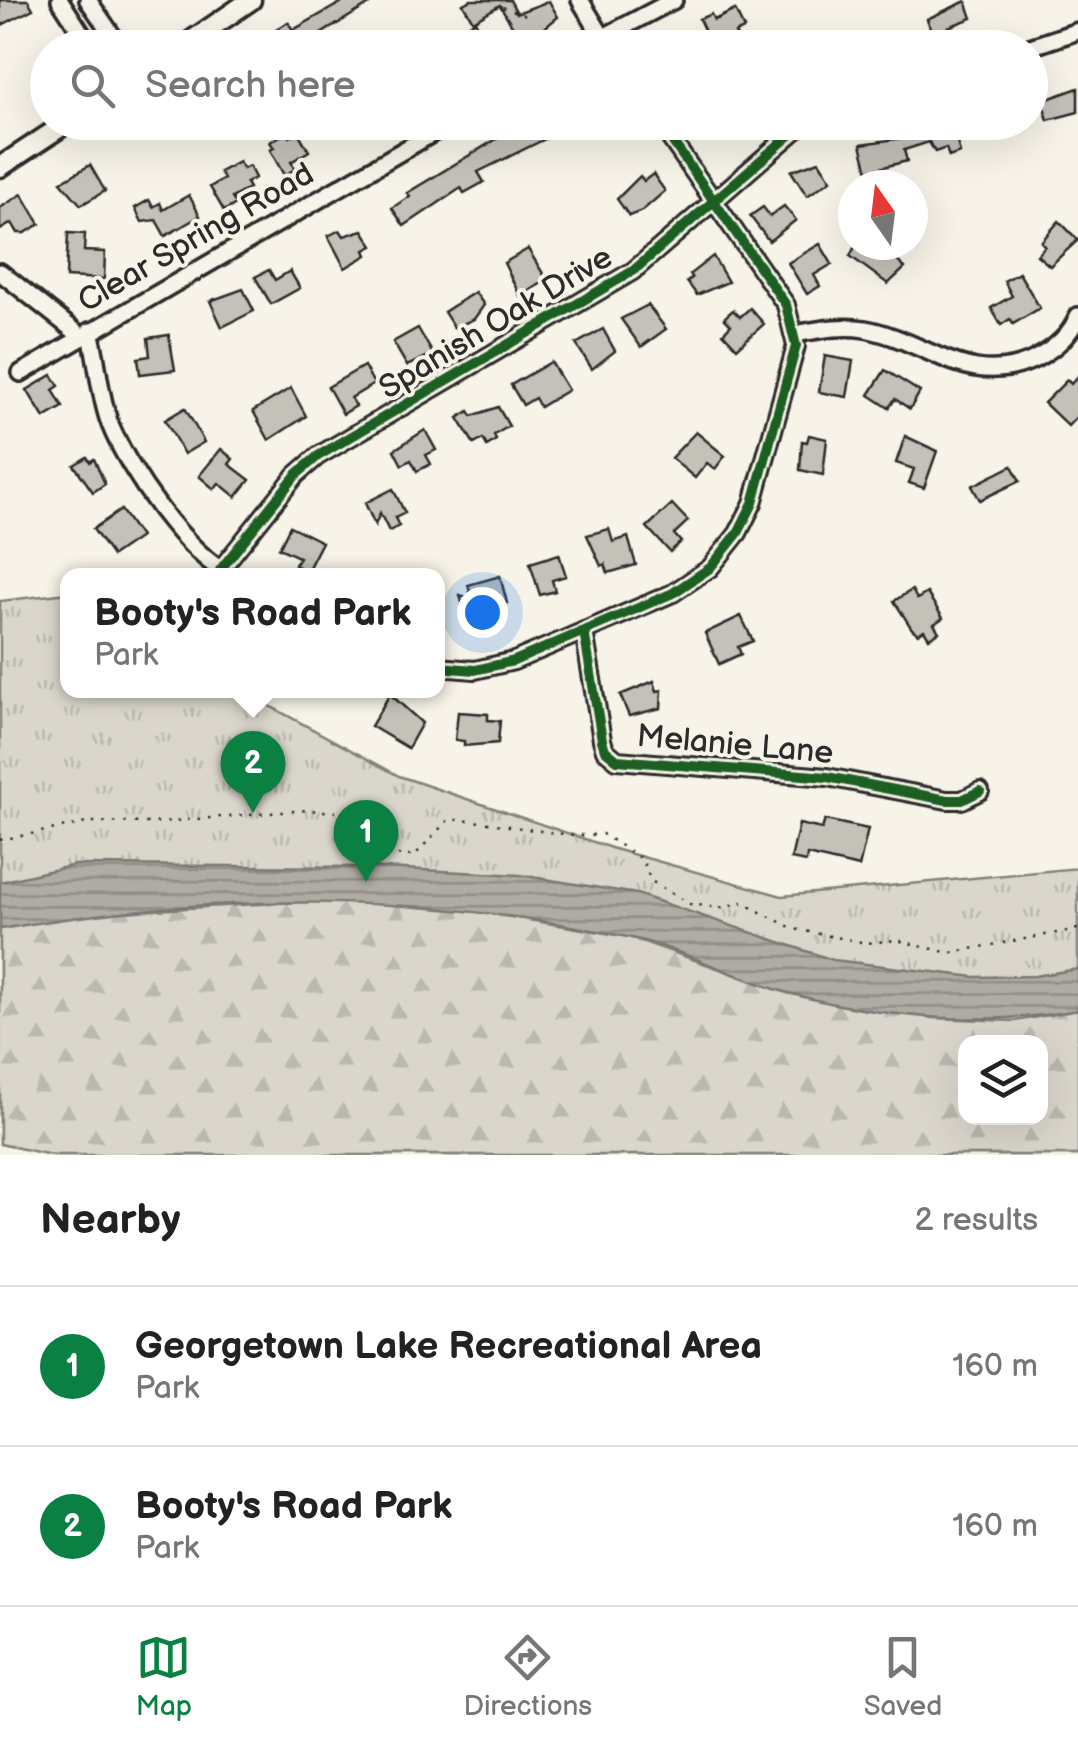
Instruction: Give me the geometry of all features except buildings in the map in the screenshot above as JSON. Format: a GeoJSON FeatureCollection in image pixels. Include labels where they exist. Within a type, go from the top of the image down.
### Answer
{"type":"FeatureCollection","features":[{"type":"Feature","properties":{"kind":"street"},"geometry":{"type":"LineString","coordinates":[[60,0],[79,30]]}},
{"type":"Feature","properties":{"kind":"street"},"geometry":{"type":"LineString","coordinates":[[88,0],[109,30]]}},
{"type":"Feature","properties":{"kind":"street"},"geometry":{"type":"LineString","coordinates":[[207,30],[251,0]]}},
{"type":"Feature","properties":{"kind":"street"},"geometry":{"type":"LineString","coordinates":[[580,0],[599,30]]}},
{"type":"Feature","properties":{"kind":"street"},"geometry":{"type":"LineString","coordinates":[[625,30],[674,0]]}},
{"type":"Feature","properties":{"kind":"street"},"geometry":{"type":"LineString","coordinates":[[1048,41],[1078,31]]}},
{"type":"Feature","properties":{"kind":"street"},"geometry":{"type":"LineString","coordinates":[[0,167],[41,140]]}},
{"type":"Feature","properties":{"kind":"street","name":"Clear Spring Road"},"geometry":{"type":"LineString","coordinates":[[20,373],[421,140]]}},
{"type":"Feature","properties":{"kind":"street"},"geometry":{"type":"LineString","coordinates":[[445,668],[495,667],[673,594],[725,552],[753,503],[793,360],[795,334],[786,304],[672,140]]}},
{"type":"Feature","properties":{"kind":"street","name":"Spanish Oak Drive"},"geometry":{"type":"LineString","coordinates":[[230,568],[296,475],[318,456],[598,296],[645,262],[784,140]]}},
{"type":"Feature","properties":{"kind":"street"},"geometry":{"type":"LineString","coordinates":[[0,272],[86,334],[110,422],[120,444],[190,545],[220,568]]}},
{"type":"Feature","properties":{"kind":"street"},"geometry":{"type":"LineString","coordinates":[[795,334],[840,327],[868,330],[954,365],[997,370],[1046,353],[1066,336],[1078,316]]}},
{"type":"Feature","properties":{"kind":"street","name":"Melanie Lane"},"geometry":{"type":"LineString","coordinates":[[584,631],[602,740],[605,750],[616,760],[827,777],[946,800],[962,800],[980,791]]}},
{"type":"Feature","properties":{"kind":"path"},"geometry":{"type":"LineString","coordinates":[[503,7],[526,15]]}},
{"type":"Feature","properties":{"kind":"path"},"geometry":{"type":"LineString","coordinates":[[0,840],[91,822],[149,823],[307,810],[351,813],[372,848],[386,855],[414,856],[448,820],[505,823],[588,836],[602,834],[642,859],[651,881],[690,904],[720,908],[741,902],[794,929],[866,943],[897,940],[949,953],[1078,929]]}},
{"type":"Feature","properties":{"kind":"green space"},"geometry":{"type":"Polygon","coordinates":[[[60,594],[60,698],[255,698],[399,776],[614,849],[782,896],[1078,868],[1078,1155],[52,1155],[0,1144],[0,601],[60,594]]]}},
{"type":"Feature","properties":{"kind":"green space"},"geometry":{"type":"Polygon","coordinates":[[[330,900],[480,912],[630,937],[787,993],[931,1018],[1015,1021],[1078,1010],[1078,1155],[52,1155],[0,1144],[0,929],[85,914],[330,900]]]}},
{"type":"Feature","properties":{"kind":"shaded area"},"geometry":{"type":"Polygon","coordinates":[[[75,865],[365,867],[520,875],[637,894],[833,960],[975,977],[1035,976],[1078,969],[1078,1010],[968,1019],[894,1014],[785,992],[627,937],[549,922],[393,905],[235,904],[78,917],[0,929],[0,882],[75,865]]]}},
{"type":"Feature","properties":{"kind":"cycle path"},"geometry":{"type":"LineString","coordinates":[[445,668],[475,670],[514,661],[673,593],[710,568],[738,533],[753,503],[796,346],[786,305],[671,140]]}},
{"type":"Feature","properties":{"kind":"cycle path"},"geometry":{"type":"LineString","coordinates":[[222,568],[296,475],[318,456],[633,271],[784,140]]}},
{"type":"Feature","properties":{"kind":"cycle path"},"geometry":{"type":"LineString","coordinates":[[584,631],[602,740],[605,750],[617,760],[827,777],[947,800],[962,800],[980,791]]}},
{"type":"Feature","properties":{"kind":"place","name":"Booty's Road Park"},"geometry":{"type":"Point","coordinates":[253,813]}},
{"type":"Feature","properties":{"kind":"place","name":"Georgetown Lake Recreational Area"},"geometry":{"type":"Point","coordinates":[366,882]}}]}
